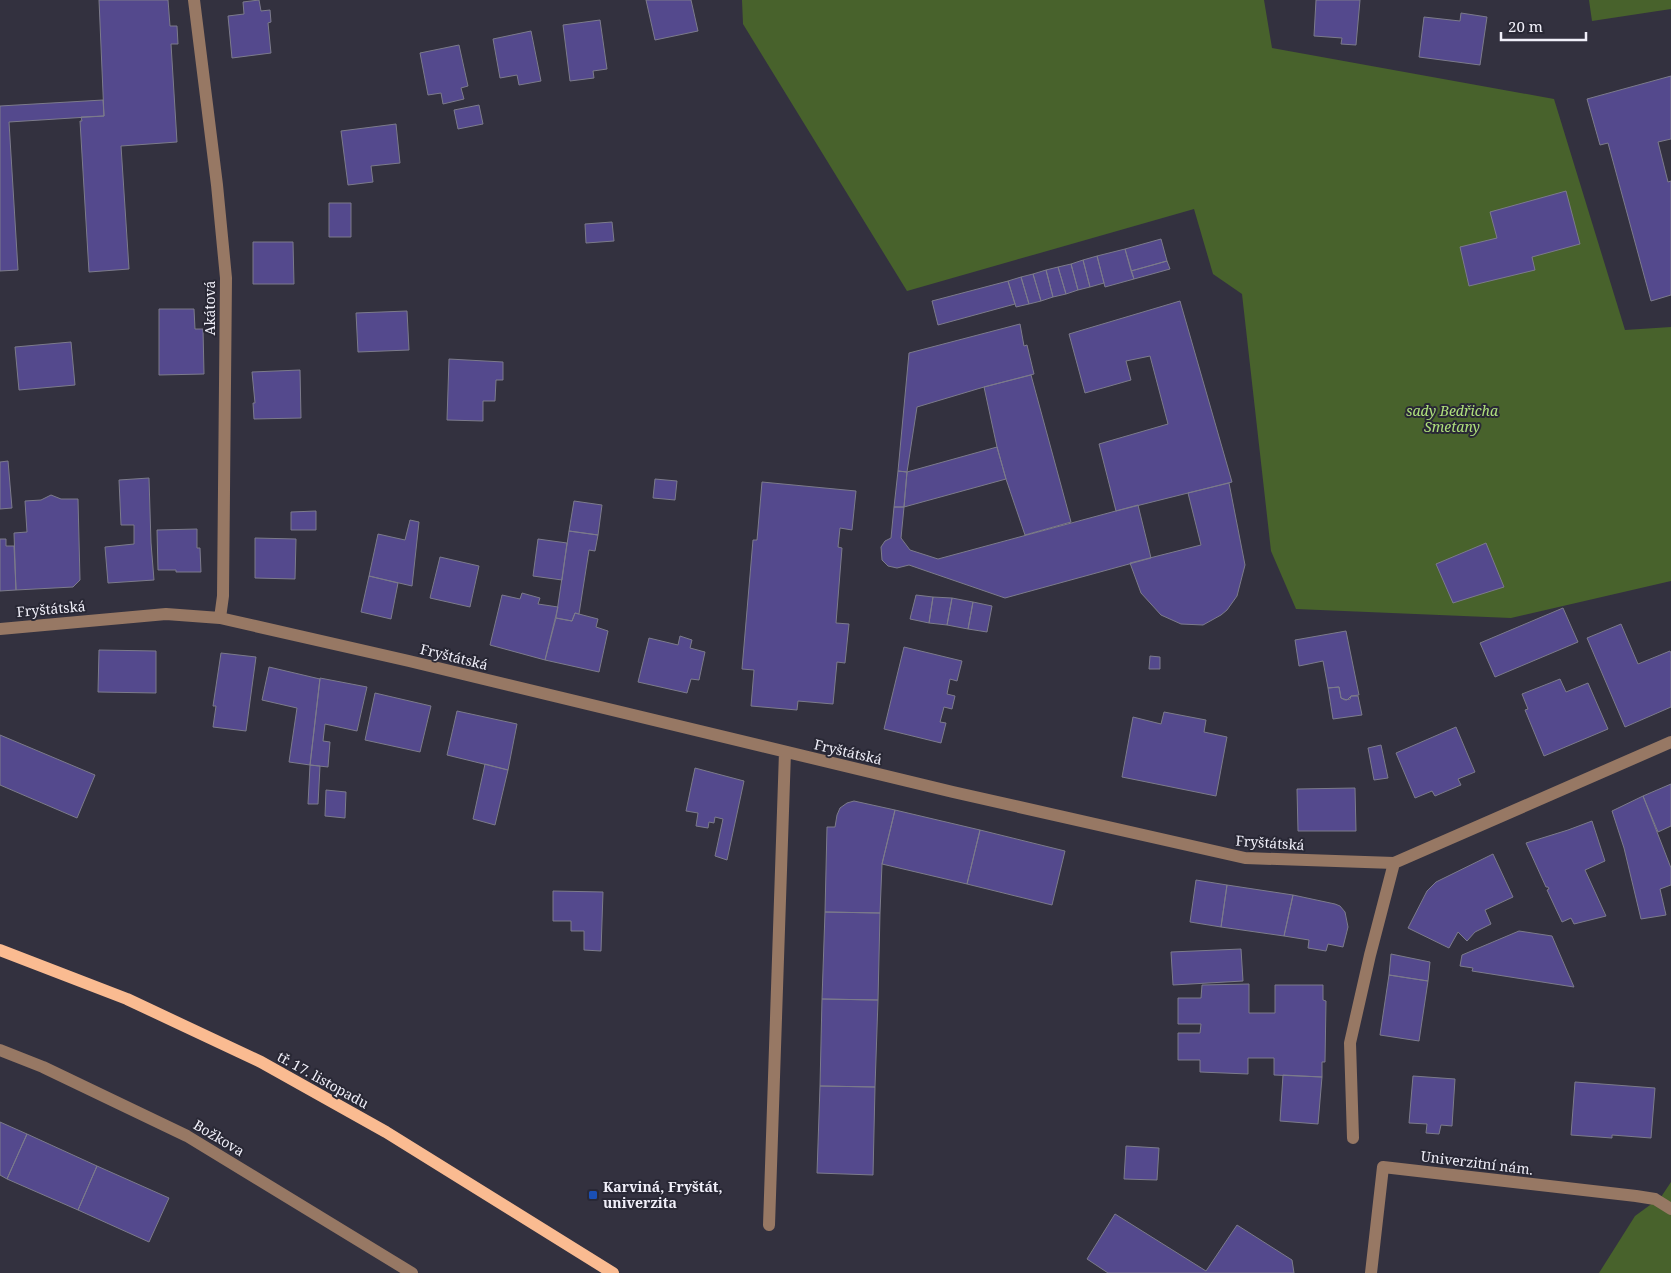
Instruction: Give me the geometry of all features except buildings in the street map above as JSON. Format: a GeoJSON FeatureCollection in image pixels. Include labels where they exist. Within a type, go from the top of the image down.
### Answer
{"type":"FeatureCollection","features":[{"type":"Feature","properties":{"kind":"main road","name":"tř. 17. listopadu"},"geometry":{"type":"LineString","coordinates":[[0,950],[127,999],[261,1062],[386,1132],[613,1273]]}},
{"type":"Feature","properties":{"kind":"street","name":"Akátová"},"geometry":{"type":"LineString","coordinates":[[194,0],[217,185],[226,278],[223,596],[220,618]]}},
{"type":"Feature","properties":{"kind":"street","name":"Fryštátská"},"geometry":{"type":"LineString","coordinates":[[0,628],[166,614],[220,618],[785,752],[1245,858],[1394,863],[1671,742]]}},
{"type":"Feature","properties":{"kind":"street"},"geometry":{"type":"LineString","coordinates":[[769,1225],[785,752]]}},
{"type":"Feature","properties":{"kind":"street"},"geometry":{"type":"LineString","coordinates":[[1353,1138],[1350,1043],[1394,863]]}},
{"type":"Feature","properties":{"kind":"street","name":"Božkova"},"geometry":{"type":"LineString","coordinates":[[0,1050],[43,1067],[187,1136],[412,1273]]}},
{"type":"Feature","properties":{"kind":"street","name":"Univerzitní nám."},"geometry":{"type":"LineString","coordinates":[[1372,1273],[1383,1166],[1636,1196],[1655,1199],[1671,1209]]}},
{"type":"Feature","properties":{"kind":"green space","name":"sady Bedřicha Smetany"},"geometry":{"type":"Polygon","coordinates":[[[742,0],[1264,0],[1272,48],[1554,99],[1625,330],[1671,327],[1671,581],[1511,618],[1296,609],[1271,551],[1242,294],[1213,274],[1194,209],[907,291],[743,24],[742,0]]]}},
{"type":"Feature","properties":{"kind":"green space"},"geometry":{"type":"Polygon","coordinates":[[[1589,0],[1671,0],[1671,9],[1592,21],[1589,0]]]}},
{"type":"Feature","properties":{"kind":"green space"},"geometry":{"type":"Polygon","coordinates":[[[1671,1182],[1671,1273],[1599,1273],[1635,1216],[1661,1197],[1671,1182]]]}},
{"type":"Feature","properties":{"kind":"place","name":"Karviná, Fryštát, univerzita"},"geometry":{"type":"Point","coordinates":[593,1195]}}]}
